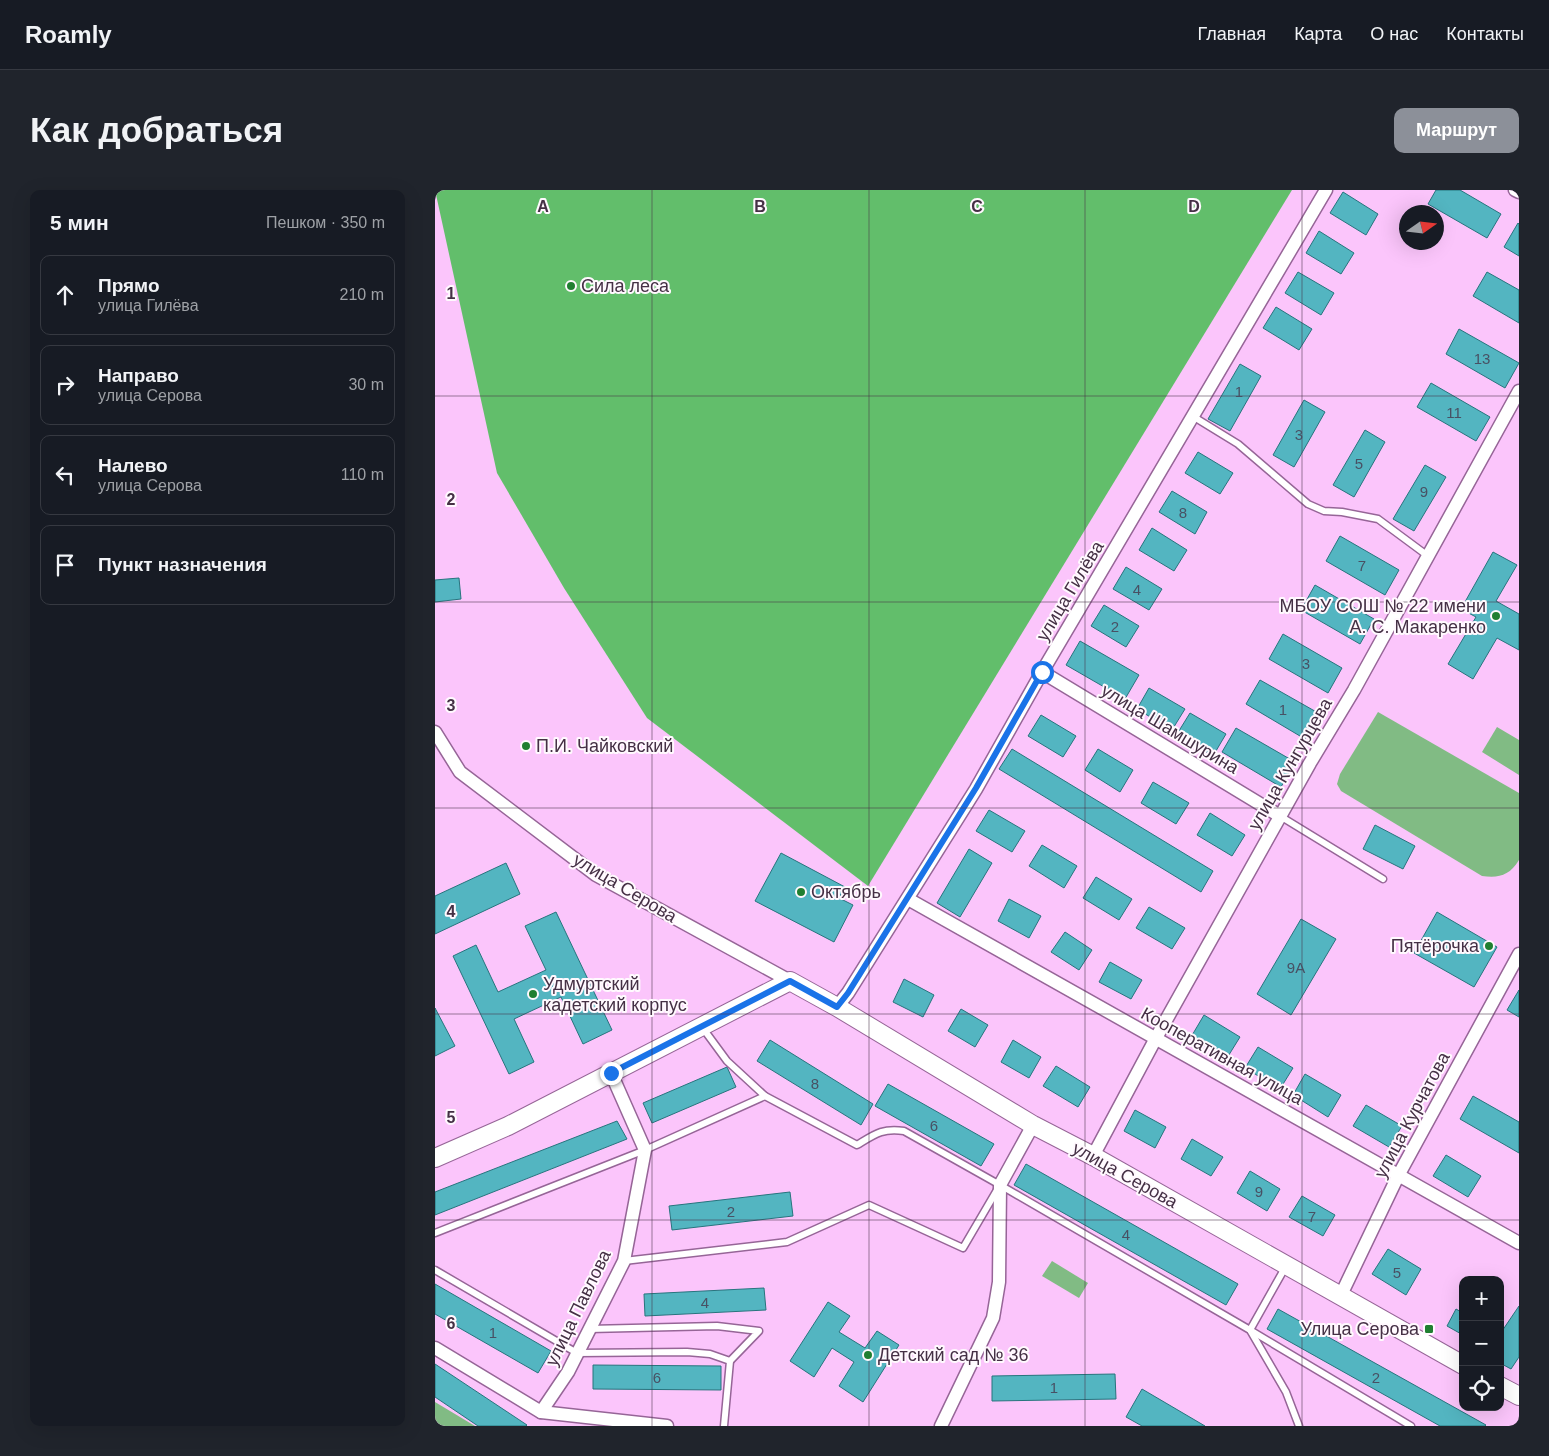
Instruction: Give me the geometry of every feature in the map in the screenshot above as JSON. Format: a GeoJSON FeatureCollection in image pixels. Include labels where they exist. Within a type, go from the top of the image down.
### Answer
{"type":"FeatureCollection","features":[{"type":"Feature","properties":{"kind":"main road","name":"улица Серова"},"geometry":{"type":"LineString","coordinates":[[790,981],[837,1007],[1033,1125],[1093,1156],[1459,1363]]}},
{"type":"Feature","properties":{"kind":"main road"},"geometry":{"type":"LineString","coordinates":[[435,1158],[508,1126],[790,981]]}},
{"type":"Feature","properties":{"kind":"main road"},"geometry":{"type":"LineString","coordinates":[[1504,1388],[1519,1396]]}},
{"type":"Feature","properties":{"kind":"street","name":"улица Гилёва"},"geometry":{"type":"LineString","coordinates":[[837,1007],[848,993],[908,899],[976,788],[1042,672],[1327,190]]}},
{"type":"Feature","properties":{"kind":"street"},"geometry":{"type":"LineString","coordinates":[[1515,190],[1519,192]]}},
{"type":"Feature","properties":{"kind":"street","name":"улица Кунгурцева"},"geometry":{"type":"LineString","coordinates":[[1093,1156],[1156,1038],[1310,763],[1354,690],[1519,390]]}},
{"type":"Feature","properties":{"kind":"street","name":"улица Шамшурина"},"geometry":{"type":"LineString","coordinates":[[1042,672],[1280,816]]}},
{"type":"Feature","properties":{"kind":"street","name":"улица Серова"},"geometry":{"type":"LineString","coordinates":[[435,732],[459,772],[596,875],[790,981]]}},
{"type":"Feature","properties":{"kind":"street","name":"Кооперативная улица"},"geometry":{"type":"LineString","coordinates":[[908,899],[1519,1243]]}},
{"type":"Feature","properties":{"kind":"street","name":"улица Курчатова"},"geometry":{"type":"LineString","coordinates":[[1340,1296],[1398,1176],[1519,954]]}},
{"type":"Feature","properties":{"kind":"street"},"geometry":{"type":"LineString","coordinates":[[611,1073],[645,1150]]}},
{"type":"Feature","properties":{"kind":"street"},"geometry":{"type":"LineString","coordinates":[[941,1426],[993,1318],[999,1282],[1000,1185],[1033,1125]]}},
{"type":"Feature","properties":{"kind":"street","name":"улица Павлова"},"geometry":{"type":"LineString","coordinates":[[541,1412],[568,1372],[624,1261],[645,1150]]}},
{"type":"Feature","properties":{"kind":"street"},"geometry":{"type":"LineString","coordinates":[[435,1348],[541,1412],[667,1426]]}},
{"type":"Feature","properties":{"kind":"lane"},"geometry":{"type":"LineString","coordinates":[[1194,416],[1239,444],[1308,504],[1324,511],[1343,512],[1378,519],[1428,556]]}},
{"type":"Feature","properties":{"kind":"lane"},"geometry":{"type":"LineString","coordinates":[[1280,816],[1383,879]]}},
{"type":"Feature","properties":{"kind":"lane"},"geometry":{"type":"LineString","coordinates":[[702,1026],[727,1061],[765,1096],[857,1145],[889,1129],[904,1131],[1250,1330],[1411,1426]]}},
{"type":"Feature","properties":{"kind":"lane"},"geometry":{"type":"LineString","coordinates":[[435,1233],[645,1150],[765,1096]]}},
{"type":"Feature","properties":{"kind":"lane"},"geometry":{"type":"LineString","coordinates":[[624,1261],[787,1242],[869,1205],[963,1248],[1000,1185]]}},
{"type":"Feature","properties":{"kind":"lane"},"geometry":{"type":"LineString","coordinates":[[1250,1330],[1286,1266]]}},
{"type":"Feature","properties":{"kind":"lane"},"geometry":{"type":"LineString","coordinates":[[435,1270],[577,1353],[687,1352],[711,1354],[730,1361]]}},
{"type":"Feature","properties":{"kind":"lane"},"geometry":{"type":"LineString","coordinates":[[589,1330],[717,1326],[759,1331],[730,1361],[724,1426]]}},
{"type":"Feature","properties":{"kind":"lane"},"geometry":{"type":"LineString","coordinates":[[1250,1330],[1286,1392],[1299,1426]]}},
{"type":"Feature","properties":{"kind":"green space"},"geometry":{"type":"Polygon","coordinates":[[[435,190],[1292,190],[868,886],[647,718],[564,588],[497,473],[435,190]]]}},
{"type":"Feature","properties":{"kind":"green space"},"geometry":{"type":"Polygon","coordinates":[[[1378,712],[1519,793],[1519,860],[1511,870],[1499,876],[1482,876],[1341,791],[1337,784],[1340,774],[1378,712]]]}},
{"type":"Feature","properties":{"kind":"green space"},"geometry":{"type":"Polygon","coordinates":[[[1497,727],[1519,740],[1519,775],[1482,752],[1497,727]]]}},
{"type":"Feature","properties":{"kind":"green space"},"geometry":{"type":"Polygon","coordinates":[[[1052,1261],[1088,1283],[1079,1298],[1042,1276],[1052,1261]]]}},
{"type":"Feature","properties":{"kind":"green space"},"geometry":{"type":"Polygon","coordinates":[[[435,1402],[475,1426],[435,1426],[435,1402]]]}},
{"type":"Feature","properties":{"kind":"building"},"geometry":{"type":"Polygon","coordinates":[[[1436,190],[1460,190],[1501,214],[1487,238],[1444,213],[1444,205],[1428,204],[1436,190]]]}},
{"type":"Feature","properties":{"kind":"building"},"geometry":{"type":"Polygon","coordinates":[[[1343,192],[1378,214],[1366,235],[1330,213],[1343,192]]]}},
{"type":"Feature","properties":{"kind":"building"},"geometry":{"type":"Polygon","coordinates":[[[1519,224],[1519,256],[1504,247],[1519,224]]]}},
{"type":"Feature","properties":{"kind":"building"},"geometry":{"type":"Polygon","coordinates":[[[1319,231],[1354,253],[1341,274],[1306,253],[1319,231]]]}},
{"type":"Feature","properties":{"kind":"building"},"geometry":{"type":"Polygon","coordinates":[[[1298,272],[1334,293],[1321,315],[1285,293],[1298,272]]]}},
{"type":"Feature","properties":{"kind":"building"},"geometry":{"type":"Polygon","coordinates":[[[1487,272],[1519,290],[1519,323],[1473,296],[1487,272]]]}},
{"type":"Feature","properties":{"kind":"building"},"geometry":{"type":"Polygon","coordinates":[[[1276,307],[1312,329],[1299,350],[1263,328],[1276,307]]]}},
{"type":"Feature","properties":{"kind":"building"},"geometry":{"type":"Polygon","coordinates":[[[1459,329],[1519,363],[1505,388],[1446,354],[1459,329]]]}},
{"type":"Feature","properties":{"kind":"building"},"geometry":{"type":"Polygon","coordinates":[[[1240,364],[1261,376],[1230,431],[1208,419],[1240,364]]]}},
{"type":"Feature","properties":{"kind":"building"},"geometry":{"type":"Polygon","coordinates":[[[1431,383],[1490,417],[1476,441],[1417,407],[1431,383]]]}},
{"type":"Feature","properties":{"kind":"building"},"geometry":{"type":"Polygon","coordinates":[[[1304,400],[1325,412],[1294,467],[1273,455],[1304,400]]]}},
{"type":"Feature","properties":{"kind":"building"},"geometry":{"type":"Polygon","coordinates":[[[1365,430],[1385,442],[1354,497],[1333,485],[1365,430]]]}},
{"type":"Feature","properties":{"kind":"building"},"geometry":{"type":"Polygon","coordinates":[[[1198,452],[1233,473],[1220,494],[1185,473],[1198,452]]]}},
{"type":"Feature","properties":{"kind":"building"},"geometry":{"type":"Polygon","coordinates":[[[1425,465],[1446,477],[1414,531],[1393,519],[1425,465]]]}},
{"type":"Feature","properties":{"kind":"building"},"geometry":{"type":"Polygon","coordinates":[[[1172,491],[1207,512],[1195,534],[1159,512],[1172,491]]]}},
{"type":"Feature","properties":{"kind":"building"},"geometry":{"type":"Polygon","coordinates":[[[1152,528],[1187,550],[1174,571],[1139,550],[1152,528]]]}},
{"type":"Feature","properties":{"kind":"building"},"geometry":{"type":"Polygon","coordinates":[[[1340,536],[1399,570],[1385,595],[1326,561],[1340,536]]]}},
{"type":"Feature","properties":{"kind":"building","name":"МБОУ СОШ № 22 имени А. С. Макаренко"},"geometry":{"type":"Polygon","coordinates":[[[1493,552],[1517,565],[1496,601],[1519,614],[1519,650],[1497,638],[1473,679],[1448,664],[1476,617],[1461,609],[1493,552]]]}},
{"type":"Feature","properties":{"kind":"building"},"geometry":{"type":"Polygon","coordinates":[[[1126,567],[1162,589],[1149,610],[1113,589],[1126,567]]]}},
{"type":"Feature","properties":{"kind":"building"},"geometry":{"type":"Polygon","coordinates":[[[459,578],[461,599],[435,602],[435,580],[459,578]]]}},
{"type":"Feature","properties":{"kind":"building"},"geometry":{"type":"Polygon","coordinates":[[[1315,585],[1374,619],[1360,644],[1301,610],[1315,585]]]}},
{"type":"Feature","properties":{"kind":"building"},"geometry":{"type":"Polygon","coordinates":[[[1104,605],[1139,626],[1126,647],[1091,626],[1104,605]]]}},
{"type":"Feature","properties":{"kind":"building"},"geometry":{"type":"Polygon","coordinates":[[[1283,634],[1342,668],[1328,693],[1269,659],[1283,634]]]}},
{"type":"Feature","properties":{"kind":"building"},"geometry":{"type":"Polygon","coordinates":[[[1080,641],[1139,675],[1125,699],[1066,665],[1080,641]]]}},
{"type":"Feature","properties":{"kind":"building"},"geometry":{"type":"Polygon","coordinates":[[[1260,680],[1320,714],[1305,739],[1246,704],[1260,680]]]}},
{"type":"Feature","properties":{"kind":"building"},"geometry":{"type":"Polygon","coordinates":[[[1149,688],[1185,709],[1172,730],[1137,709],[1149,688]]]}},
{"type":"Feature","properties":{"kind":"building"},"geometry":{"type":"Polygon","coordinates":[[[1190,713],[1226,734],[1213,756],[1177,734],[1190,713]]]}},
{"type":"Feature","properties":{"kind":"building"},"geometry":{"type":"Polygon","coordinates":[[[1041,715],[1076,736],[1063,757],[1028,736],[1041,715]]]}},
{"type":"Feature","properties":{"kind":"building"},"geometry":{"type":"Polygon","coordinates":[[[1236,728],[1295,762],[1281,787],[1222,752],[1236,728]]]}},
{"type":"Feature","properties":{"kind":"building"},"geometry":{"type":"Polygon","coordinates":[[[1012,749],[1213,871],[1201,892],[999,769],[1012,749]]]}},
{"type":"Feature","properties":{"kind":"building"},"geometry":{"type":"Polygon","coordinates":[[[1098,749],[1133,770],[1120,792],[1085,770],[1098,749]]]}},
{"type":"Feature","properties":{"kind":"building"},"geometry":{"type":"Polygon","coordinates":[[[1153,782],[1189,803],[1176,824],[1141,803],[1153,782]]]}},
{"type":"Feature","properties":{"kind":"building"},"geometry":{"type":"Polygon","coordinates":[[[989,810],[1025,831],[1012,852],[976,831],[989,810]]]}},
{"type":"Feature","properties":{"kind":"building"},"geometry":{"type":"Polygon","coordinates":[[[1210,813],[1245,835],[1232,856],[1197,835],[1210,813]]]}},
{"type":"Feature","properties":{"kind":"building"},"geometry":{"type":"Polygon","coordinates":[[[1375,825],[1415,846],[1403,869],[1363,849],[1375,825]]]}},
{"type":"Feature","properties":{"kind":"building"},"geometry":{"type":"Polygon","coordinates":[[[1042,845],[1077,866],[1064,888],[1029,866],[1042,845]]]}},
{"type":"Feature","properties":{"kind":"building"},"geometry":{"type":"Polygon","coordinates":[[[969,849],[992,863],[960,917],[937,903],[969,849]]]}},
{"type":"Feature","properties":{"kind":"building","name":"Октябрь"},"geometry":{"type":"Polygon","coordinates":[[[781,853],[845,887],[839,898],[853,905],[834,942],[755,901],[781,853]]]}},
{"type":"Feature","properties":{"kind":"building"},"geometry":{"type":"Polygon","coordinates":[[[506,863],[520,894],[435,934],[435,896],[506,863]]]}},
{"type":"Feature","properties":{"kind":"building"},"geometry":{"type":"Polygon","coordinates":[[[1096,877],[1132,899],[1119,920],[1083,898],[1096,877]]]}},
{"type":"Feature","properties":{"kind":"building"},"geometry":{"type":"Polygon","coordinates":[[[1009,899],[1041,916],[1029,938],[998,921],[1009,899]]]}},
{"type":"Feature","properties":{"kind":"building"},"geometry":{"type":"Polygon","coordinates":[[[1149,907],[1185,928],[1172,949],[1136,928],[1149,907]]]}},
{"type":"Feature","properties":{"kind":"building","name":"Удмуртский кадетский корпус"},"geometry":{"type":"Polygon","coordinates":[[[556,912],[612,1030],[583,1044],[561,997],[514,1019],[534,1062],[509,1074],[453,956],[476,945],[498,992],[546,970],[525,926],[556,912]]]}},
{"type":"Feature","properties":{"kind":"building"},"geometry":{"type":"Polygon","coordinates":[[[1437,912],[1497,947],[1474,987],[1414,953],[1437,912]]]}},
{"type":"Feature","properties":{"kind":"building"},"geometry":{"type":"Polygon","coordinates":[[[1301,919],[1336,939],[1291,1015],[1257,994],[1301,919]]]}},
{"type":"Feature","properties":{"kind":"building"},"geometry":{"type":"Polygon","coordinates":[[[1065,932],[1092,950],[1079,970],[1051,952],[1065,932]]]}},
{"type":"Feature","properties":{"kind":"building"},"geometry":{"type":"Polygon","coordinates":[[[1110,962],[1142,980],[1131,999],[1099,982],[1110,962]]]}},
{"type":"Feature","properties":{"kind":"building"},"geometry":{"type":"Polygon","coordinates":[[[904,979],[934,995],[923,1017],[893,1002],[904,979]]]}},
{"type":"Feature","properties":{"kind":"building"},"geometry":{"type":"Polygon","coordinates":[[[1519,990],[1519,1017],[1507,1010],[1519,990]]]}},
{"type":"Feature","properties":{"kind":"building"},"geometry":{"type":"Polygon","coordinates":[[[435,1008],[455,1046],[435,1056],[435,1008]]]}},
{"type":"Feature","properties":{"kind":"building"},"geometry":{"type":"Polygon","coordinates":[[[961,1009],[988,1025],[975,1047],[948,1031],[961,1009]]]}},
{"type":"Feature","properties":{"kind":"building"},"geometry":{"type":"Polygon","coordinates":[[[1204,1015],[1240,1037],[1227,1058],[1191,1037],[1204,1015]]]}},
{"type":"Feature","properties":{"kind":"building"},"geometry":{"type":"Polygon","coordinates":[[[770,1040],[873,1104],[861,1125],[757,1061],[770,1040]]]}},
{"type":"Feature","properties":{"kind":"building"},"geometry":{"type":"Polygon","coordinates":[[[1013,1040],[1041,1057],[1029,1078],[1001,1062],[1013,1040]]]}},
{"type":"Feature","properties":{"kind":"building"},"geometry":{"type":"Polygon","coordinates":[[[1258,1047],[1293,1068],[1280,1089],[1245,1068],[1258,1047]]]}},
{"type":"Feature","properties":{"kind":"building"},"geometry":{"type":"Polygon","coordinates":[[[1056,1066],[1090,1087],[1078,1107],[1043,1086],[1056,1066]]]}},
{"type":"Feature","properties":{"kind":"building"},"geometry":{"type":"Polygon","coordinates":[[[727,1067],[736,1087],[652,1123],[643,1103],[727,1067]]]}},
{"type":"Feature","properties":{"kind":"building"},"geometry":{"type":"Polygon","coordinates":[[[1305,1074],[1341,1095],[1328,1117],[1293,1095],[1305,1074]]]}},
{"type":"Feature","properties":{"kind":"building"},"geometry":{"type":"Polygon","coordinates":[[[888,1084],[994,1144],[981,1166],[875,1106],[888,1084]]]}},
{"type":"Feature","properties":{"kind":"building"},"geometry":{"type":"Polygon","coordinates":[[[1473,1096],[1519,1122],[1519,1153],[1460,1119],[1473,1096]]]}},
{"type":"Feature","properties":{"kind":"building"},"geometry":{"type":"Polygon","coordinates":[[[1366,1105],[1402,1126],[1389,1147],[1353,1126],[1366,1105]]]}},
{"type":"Feature","properties":{"kind":"building"},"geometry":{"type":"Polygon","coordinates":[[[1135,1110],[1166,1127],[1155,1148],[1124,1131],[1135,1110]]]}},
{"type":"Feature","properties":{"kind":"building"},"geometry":{"type":"Polygon","coordinates":[[[617,1121],[627,1139],[435,1215],[435,1192],[617,1121]]]}},
{"type":"Feature","properties":{"kind":"building"},"geometry":{"type":"Polygon","coordinates":[[[1192,1139],[1223,1157],[1211,1176],[1181,1159],[1192,1139]]]}},
{"type":"Feature","properties":{"kind":"building"},"geometry":{"type":"Polygon","coordinates":[[[1446,1155],[1481,1176],[1468,1197],[1433,1176],[1446,1155]]]}},
{"type":"Feature","properties":{"kind":"building"},"geometry":{"type":"Polygon","coordinates":[[[1026,1164],[1238,1284],[1226,1305],[1014,1185],[1026,1164]]]}},
{"type":"Feature","properties":{"kind":"building"},"geometry":{"type":"Polygon","coordinates":[[[1250,1171],[1280,1189],[1267,1211],[1237,1193],[1250,1171]]]}},
{"type":"Feature","properties":{"kind":"building"},"geometry":{"type":"Polygon","coordinates":[[[790,1192],[793,1216],[672,1230],[669,1206],[790,1192]]]}},
{"type":"Feature","properties":{"kind":"building"},"geometry":{"type":"Polygon","coordinates":[[[1302,1196],[1335,1215],[1323,1236],[1289,1217],[1302,1196]]]}},
{"type":"Feature","properties":{"kind":"building"},"geometry":{"type":"Polygon","coordinates":[[[1388,1249],[1421,1269],[1406,1295],[1372,1274],[1388,1249]]]}},
{"type":"Feature","properties":{"kind":"building"},"geometry":{"type":"Polygon","coordinates":[[[435,1284],[551,1351],[538,1373],[435,1314],[435,1284]]]}},
{"type":"Feature","properties":{"kind":"building"},"geometry":{"type":"Polygon","coordinates":[[[764,1288],[766,1310],[645,1316],[644,1294],[764,1288]]]}},
{"type":"Feature","properties":{"kind":"building","name":"Детский сад № 36"},"geometry":{"type":"Polygon","coordinates":[[[828,1302],[850,1316],[839,1332],[865,1348],[877,1331],[899,1345],[863,1402],[839,1386],[854,1362],[832,1348],[814,1377],[790,1361],[828,1302]]]}},
{"type":"Feature","properties":{"kind":"building"},"geometry":{"type":"Polygon","coordinates":[[[1519,1306],[1519,1357],[1511,1369],[1504,1365],[1504,1328],[1519,1306]]]}},
{"type":"Feature","properties":{"kind":"building"},"geometry":{"type":"Polygon","coordinates":[[[1278,1309],[1486,1425],[1440,1426],[1267,1329],[1278,1309]]]}},
{"type":"Feature","properties":{"kind":"building"},"geometry":{"type":"Polygon","coordinates":[[[1456,1309],[1459,1311],[1459,1333],[1447,1326],[1456,1309]]]}},
{"type":"Feature","properties":{"kind":"building"},"geometry":{"type":"Polygon","coordinates":[[[435,1364],[527,1425],[478,1426],[435,1397],[435,1364]]]}},
{"type":"Feature","properties":{"kind":"building"},"geometry":{"type":"Polygon","coordinates":[[[593,1365],[721,1366],[721,1390],[593,1389],[593,1365]]]}},
{"type":"Feature","properties":{"kind":"building"},"geometry":{"type":"Polygon","coordinates":[[[1115,1374],[1116,1399],[992,1401],[992,1376],[1115,1374]]]}},
{"type":"Feature","properties":{"kind":"building"},"geometry":{"type":"Polygon","coordinates":[[[1142,1389],[1205,1426],[1142,1426],[1126,1417],[1142,1389]]]}},
{"type":"Feature","properties":{"kind":"place","name":"Сила леса"},"geometry":{"type":"Point","coordinates":[571,286]}},
{"type":"Feature","properties":{"kind":"place","name":"МБОУ СОШ № 22 имени А. С. Макаренко"},"geometry":{"type":"Point","coordinates":[1496,616]}},
{"type":"Feature","properties":{"kind":"place","name":"П.И. Чайковский"},"geometry":{"type":"Point","coordinates":[526,746]}},
{"type":"Feature","properties":{"kind":"place","name":"Октябрь"},"geometry":{"type":"Point","coordinates":[801,892]}},
{"type":"Feature","properties":{"kind":"place","name":"Пятёрочка"},"geometry":{"type":"Point","coordinates":[1489,946]}},
{"type":"Feature","properties":{"kind":"place","name":"Удмуртский кадетский корпус"},"geometry":{"type":"Point","coordinates":[533,994]}},
{"type":"Feature","properties":{"kind":"place","name":"Улица Серова"},"geometry":{"type":"Point","coordinates":[1429,1329]}},
{"type":"Feature","properties":{"kind":"place","name":"Детский сад № 36"},"geometry":{"type":"Point","coordinates":[868,1355]}},
{"type":"Feature","properties":{"kind":"route"},"geometry":{"type":"LineString","coordinates":[[611,1073],[790,981],[837,1007],[848,993],[908,899],[976,788],[1042,672]]}}]}
